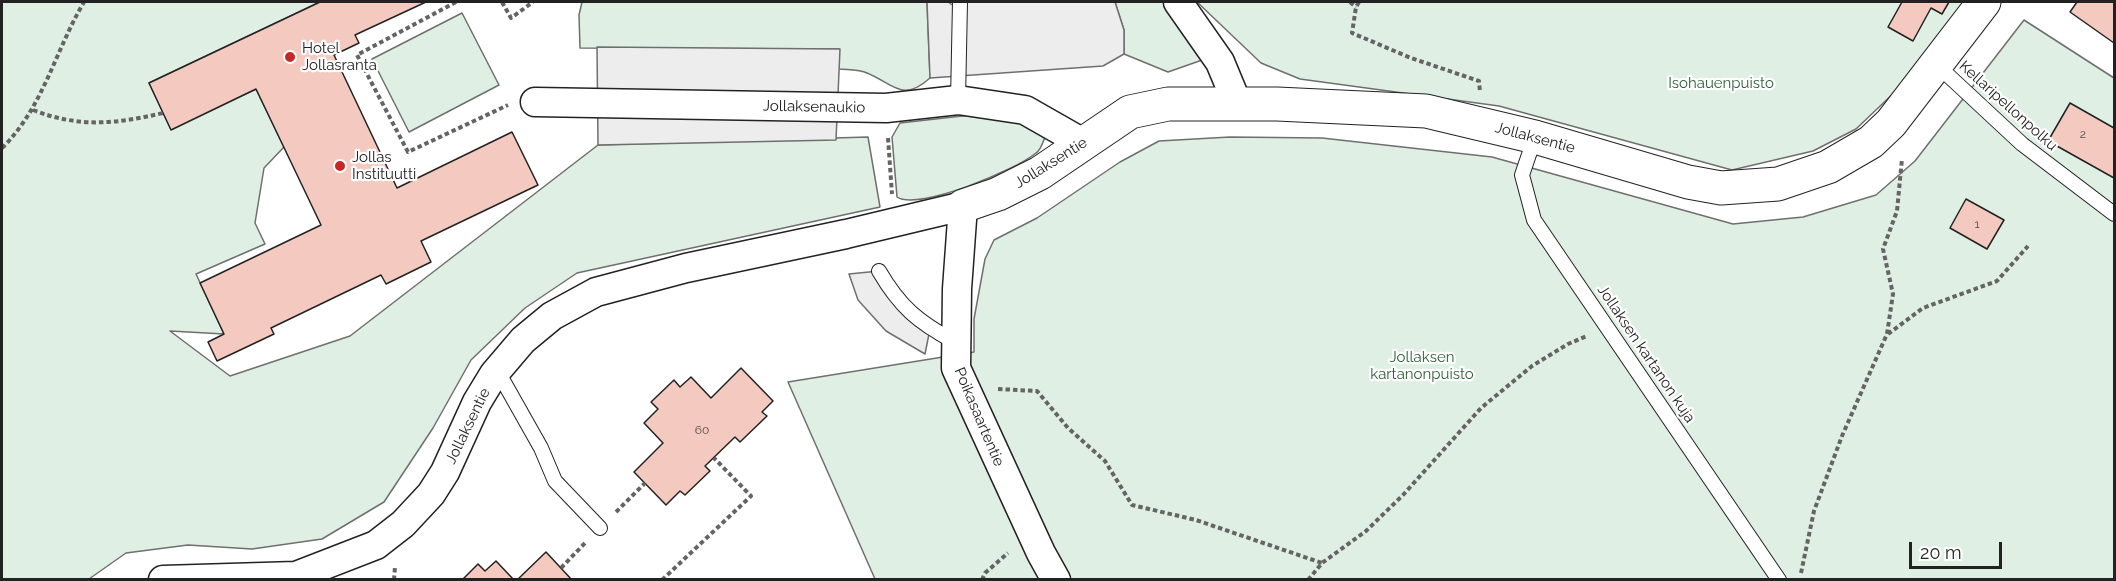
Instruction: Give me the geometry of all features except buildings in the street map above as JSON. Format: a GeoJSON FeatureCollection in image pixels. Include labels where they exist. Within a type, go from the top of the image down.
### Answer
{"type":"FeatureCollection","features":[{"type":"Feature","properties":{"kind":"street"},"geometry":{"type":"LineString","coordinates":[[1178,2],[1220,62],[1237,104]]}},
{"type":"Feature","properties":{"kind":"street","name":"Jollaksentie"},"geometry":{"type":"LineString","coordinates":[[163,579],[296,578],[376,545],[403,524],[431,494],[445,472],[477,402],[497,370],[523,340],[552,316],[596,292],[706,263],[846,234],[963,206],[998,194],[1040,173],[1130,112],[1168,104],[1237,104],[1426,111],[1535,137],[1688,182],[1721,188],[1778,184],[1828,167],[1871,142],[1891,123],[1984,2]]}},
{"type":"Feature","properties":{"kind":"street","name":"Jollaksenaukio"},"geometry":{"type":"LineString","coordinates":[[535,102],[886,108],[958,100],[1025,110],[1083,142]]}},
{"type":"Feature","properties":{"kind":"street","name":"Poikasaartentie"},"geometry":{"type":"LineString","coordinates":[[963,206],[955,342],[956,369],[1031,532],[1056,579]]}},
{"type":"Feature","properties":{"kind":"lane"},"geometry":{"type":"LineString","coordinates":[[958,100],[960,2]]}},
{"type":"Feature","properties":{"kind":"lane","name":"Kellaripellonpolku"},"geometry":{"type":"LineString","coordinates":[[1937,65],[2022,144],[2115,214]]}},
{"type":"Feature","properties":{"kind":"lane","name":"Jollaksen kartanon kuja"},"geometry":{"type":"LineString","coordinates":[[1535,137],[1522,175],[1534,220],[1779,579]]}},
{"type":"Feature","properties":{"kind":"lane"},"geometry":{"type":"LineString","coordinates":[[879,271],[893,295],[910,314],[955,342]]}},
{"type":"Feature","properties":{"kind":"lane"},"geometry":{"type":"LineString","coordinates":[[497,370],[542,448],[555,481],[600,528]]}},
{"type":"Feature","properties":{"kind":"path"},"geometry":{"type":"LineString","coordinates":[[2,148],[19,131],[33,110],[66,32],[84,2]]}},
{"type":"Feature","properties":{"kind":"path"},"geometry":{"type":"LineString","coordinates":[[456,2],[357,55],[408,152],[508,105],[535,102]]}},
{"type":"Feature","properties":{"kind":"path"},"geometry":{"type":"LineString","coordinates":[[502,2],[511,18],[533,2]]}},
{"type":"Feature","properties":{"kind":"path"},"geometry":{"type":"LineString","coordinates":[[1350,2],[1356,7]]}},
{"type":"Feature","properties":{"kind":"path"},"geometry":{"type":"LineString","coordinates":[[1359,2],[1356,7],[1352,33],[1411,58],[1479,81],[1484,124]]}},
{"type":"Feature","properties":{"kind":"path"},"geometry":{"type":"LineString","coordinates":[[886,108],[892,196]]}},
{"type":"Feature","properties":{"kind":"path"},"geometry":{"type":"LineString","coordinates":[[33,110],[59,120],[86,123],[121,122],[163,113]]}},
{"type":"Feature","properties":{"kind":"path"},"geometry":{"type":"LineString","coordinates":[[1799,579],[1814,511],[1842,436],[1887,334],[1893,294],[1883,249],[1897,211],[1902,159]]}},
{"type":"Feature","properties":{"kind":"path"},"geometry":{"type":"LineString","coordinates":[[1887,334],[1923,308],[1997,281],[2028,246]]}},
{"type":"Feature","properties":{"kind":"path"},"geometry":{"type":"LineString","coordinates":[[1308,579],[1322,563],[1366,531],[1403,495],[1481,408],[1532,366],[1568,344],[1607,327]]}},
{"type":"Feature","properties":{"kind":"path"},"geometry":{"type":"LineString","coordinates":[[970,403],[1001,387],[1037,391],[1068,428],[1106,462],[1132,505],[1196,520],[1322,563]]}},
{"type":"Feature","properties":{"kind":"path"},"geometry":{"type":"LineString","coordinates":[[662,579],[751,496],[714,458]]}},
{"type":"Feature","properties":{"kind":"path"},"geometry":{"type":"LineString","coordinates":[[561,568],[645,483]]}},
{"type":"Feature","properties":{"kind":"path"},"geometry":{"type":"LineString","coordinates":[[982,579],[985,573],[1031,532]]}},
{"type":"Feature","properties":{"kind":"green space"},"geometry":{"type":"Polygon","coordinates":[[[2,2],[320,2],[149,83],[171,129],[256,89],[284,147],[264,168],[255,223],[265,244],[196,274],[224,334],[170,331],[230,376],[350,336],[598,145],[868,137],[880,207],[577,273],[525,308],[471,360],[433,428],[384,502],[322,539],[252,549],[188,545],[126,553],[89,579],[2,579],[2,2]]]}},
{"type":"Feature","properties":{"kind":"green space"},"geometry":{"type":"Polygon","coordinates":[[[582,2],[927,2],[930,78],[912,89],[898,89],[864,72],[839,69],[839,49],[580,48],[579,15],[582,2]]]}},
{"type":"Feature","properties":{"kind":"green space"},"geometry":{"type":"Polygon","coordinates":[[[1115,2],[1167,2],[1205,59],[1168,72],[1124,54],[1124,30],[1115,2]]]}},
{"type":"Feature","properties":{"kind":"green space","name":"Isohauenpuisto"},"geometry":{"type":"Polygon","coordinates":[[[1197,2],[1965,2],[1899,88],[1856,129],[1813,151],[1732,170],[1499,106],[1300,79],[1261,63],[1197,2]]]}},
{"type":"Feature","properties":{"kind":"green space"},"geometry":{"type":"Polygon","coordinates":[[[462,13],[499,85],[409,132],[372,59],[462,13]]]}},
{"type":"Feature","properties":{"kind":"green space","name":"Jollaksen kartanonpuisto"},"geometry":{"type":"Polygon","coordinates":[[[2024,20],[2114,78],[2114,579],[875,579],[788,382],[974,352],[974,319],[985,259],[994,240],[1037,218],[1120,162],[1159,141],[1230,137],[1322,138],[1492,157],[1733,224],[1803,217],[1876,195],[1915,161],[2024,20]]]}},
{"type":"Feature","properties":{"kind":"green space"},"geometry":{"type":"Polygon","coordinates":[[[971,115],[1016,120],[1045,137],[1041,148],[1009,169],[967,187],[925,198],[908,200],[897,197],[892,137],[900,123],[971,115]]]}},
{"type":"Feature","properties":{"kind":"shaded area"},"geometry":{"type":"Polygon","coordinates":[[[927,2],[948,2],[960,10],[960,2],[1115,2],[1124,30],[1124,54],[1103,66],[930,78],[927,2]]]}},
{"type":"Feature","properties":{"kind":"shaded area"},"geometry":{"type":"Polygon","coordinates":[[[597,47],[840,49],[836,140],[598,145],[597,47]]]}},
{"type":"Feature","properties":{"kind":"shaded area"},"geometry":{"type":"Polygon","coordinates":[[[879,271],[930,329],[925,354],[886,331],[858,300],[849,274],[879,271]]]}},
{"type":"Feature","properties":{"kind":"place","name":"Hotel Jollasranta"},"geometry":{"type":"Point","coordinates":[290,57]}},
{"type":"Feature","properties":{"kind":"place","name":"Jollas Instituutti"},"geometry":{"type":"Point","coordinates":[340,166]}}]}
